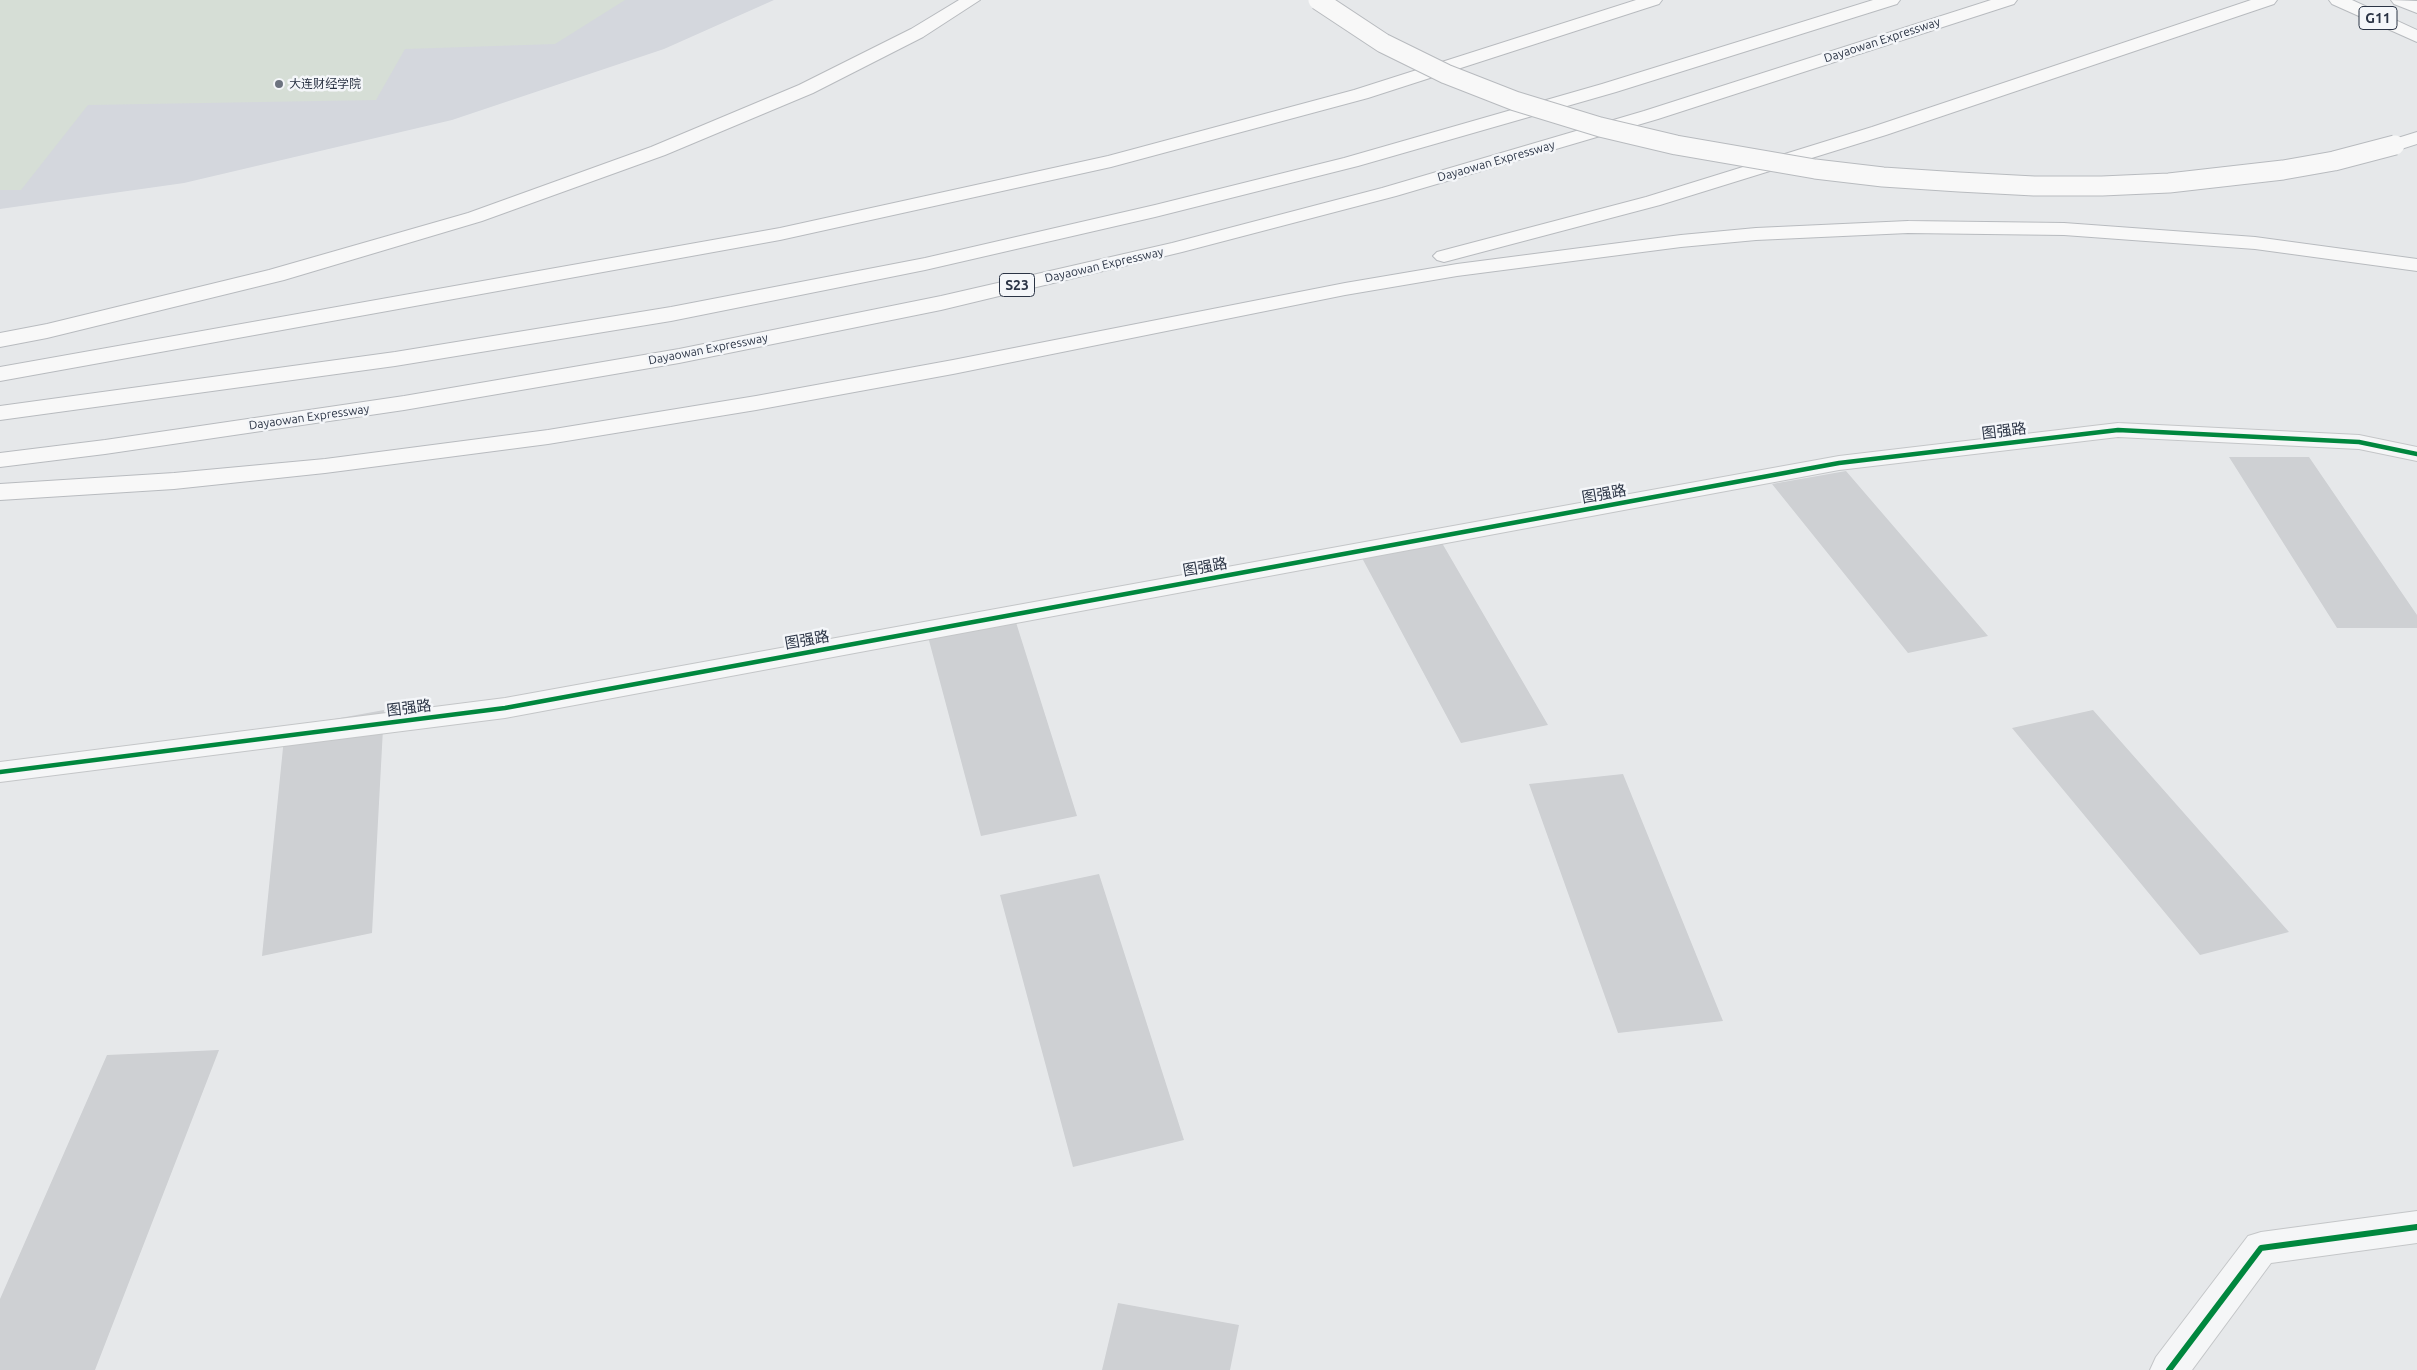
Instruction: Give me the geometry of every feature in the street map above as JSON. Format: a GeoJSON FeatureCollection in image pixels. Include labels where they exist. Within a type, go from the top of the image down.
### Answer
{"type":"FeatureCollection","features":[{"type":"Feature","properties":{"kind":"highway"},"geometry":{"type":"LineString","coordinates":[[0,340],[47,331],[276,275],[474,217],[658,151],[806,89],[916,33],[971,0]]}},
{"type":"Feature","properties":{"kind":"highway"},"geometry":{"type":"LineString","coordinates":[[1318,0],[1383,43],[1446,74],[1515,101],[1600,127],[1676,145],[1815,169],[1883,177],[2034,186],[2169,183],[2292,169],[2334,161],[2417,138]]}},
{"type":"Feature","properties":{"kind":"highway"},"geometry":{"type":"LineString","coordinates":[[0,374],[780,234],[1111,161],[1361,94],[1653,0]]}},
{"type":"Feature","properties":{"kind":"highway"},"geometry":{"type":"LineString","coordinates":[[0,412],[113,399],[395,360],[671,314],[925,264],[1155,211],[1351,162],[1609,88],[1891,0]]}},
{"type":"Feature","properties":{"kind":"highway","name":"Dayaowan Expressway"},"geometry":{"type":"LineString","coordinates":[[0,460],[105,447],[404,403],[679,356],[960,298],[1176,248],[1389,192],[1651,115],[2008,0]]}},
{"type":"Feature","properties":{"kind":"highway"},"geometry":{"type":"LineString","coordinates":[[1186,319],[1541,232],[1653,201],[1880,131],[2268,0]]}},
{"type":"Feature","properties":{"kind":"highway","name":"G11"},"geometry":{"type":"LineString","coordinates":[[2338,0],[2417,37]]}},
{"type":"Feature","properties":{"kind":"highway","name":"G11"},"geometry":{"type":"LineString","coordinates":[[2400,0],[2417,7]]}},
{"type":"Feature","properties":{"kind":"highway"},"geometry":{"type":"LineString","coordinates":[[2406,0],[2417,7]]}},
{"type":"Feature","properties":{"kind":"highway"},"geometry":{"type":"LineString","coordinates":[[0,492],[174,481],[325,466],[548,437],[803,395],[953,367],[1186,319],[1457,270],[1681,241],[1766,234],[1908,227],[2045,228],[2255,243],[2417,265]]}},
{"type":"Feature","properties":{"kind":"street","name":"图强路"},"geometry":{"type":"LineString","coordinates":[[0,772],[505,708],[1839,463],[2118,430],[2359,442],[2417,454]]}},
{"type":"Feature","properties":{"kind":"street"},"geometry":{"type":"LineString","coordinates":[[2169,1370],[2261,1248],[2417,1227]]}},
{"type":"Feature","properties":{"kind":"shaded area","name":"大连财经学院"},"geometry":{"type":"Polygon","coordinates":[[[0,0],[774,0],[664,49],[452,120],[184,183],[0,209],[0,0]]]}},
{"type":"Feature","properties":{"kind":"shaded area"},"geometry":{"type":"Polygon","coordinates":[[[0,0],[625,0],[555,44],[405,49],[376,100],[88,105],[21,190],[0,190],[0,0]]]}},
{"type":"Feature","properties":{"kind":"building"},"geometry":{"type":"Polygon","coordinates":[[[2229,457],[2309,457],[2417,615],[2417,628],[2337,628],[2229,457]]]}},
{"type":"Feature","properties":{"kind":"building"},"geometry":{"type":"Polygon","coordinates":[[[1846,471],[1988,636],[1908,653],[1772,484],[1846,471]]]}},
{"type":"Feature","properties":{"kind":"building"},"geometry":{"type":"Polygon","coordinates":[[[1442,543],[1548,725],[1461,743],[1362,558],[1442,543]]]}},
{"type":"Feature","properties":{"kind":"building"},"geometry":{"type":"Polygon","coordinates":[[[1014,616],[1077,816],[981,836],[927,633],[1014,616]]]}},
{"type":"Feature","properties":{"kind":"building"},"geometry":{"type":"Polygon","coordinates":[[[384,710],[372,933],[262,956],[285,728],[384,710]]]}},
{"type":"Feature","properties":{"kind":"building"},"geometry":{"type":"Polygon","coordinates":[[[2093,710],[2289,932],[2200,955],[2012,728],[2093,710]]]}},
{"type":"Feature","properties":{"kind":"building"},"geometry":{"type":"Polygon","coordinates":[[[1623,774],[1723,1021],[1618,1033],[1529,784],[1623,774]]]}},
{"type":"Feature","properties":{"kind":"building"},"geometry":{"type":"Polygon","coordinates":[[[1099,874],[1184,1140],[1073,1167],[1000,895],[1099,874]]]}},
{"type":"Feature","properties":{"kind":"building"},"geometry":{"type":"Polygon","coordinates":[[[219,1050],[95,1370],[0,1370],[0,1299],[107,1055],[219,1050]]]}},
{"type":"Feature","properties":{"kind":"building"},"geometry":{"type":"Polygon","coordinates":[[[1118,1303],[1239,1325],[1230,1370],[1102,1370],[1118,1303]]]}},
{"type":"Feature","properties":{"kind":"cycle path"},"geometry":{"type":"LineString","coordinates":[[0,772],[505,708],[1839,463],[2118,430],[2359,442],[2417,454]]}},
{"type":"Feature","properties":{"kind":"cycle path"},"geometry":{"type":"LineString","coordinates":[[2169,1370],[2261,1248],[2417,1227]]}},
{"type":"Feature","properties":{"kind":"place","name":"大连财经学院"},"geometry":{"type":"Point","coordinates":[279,84]}}]}
